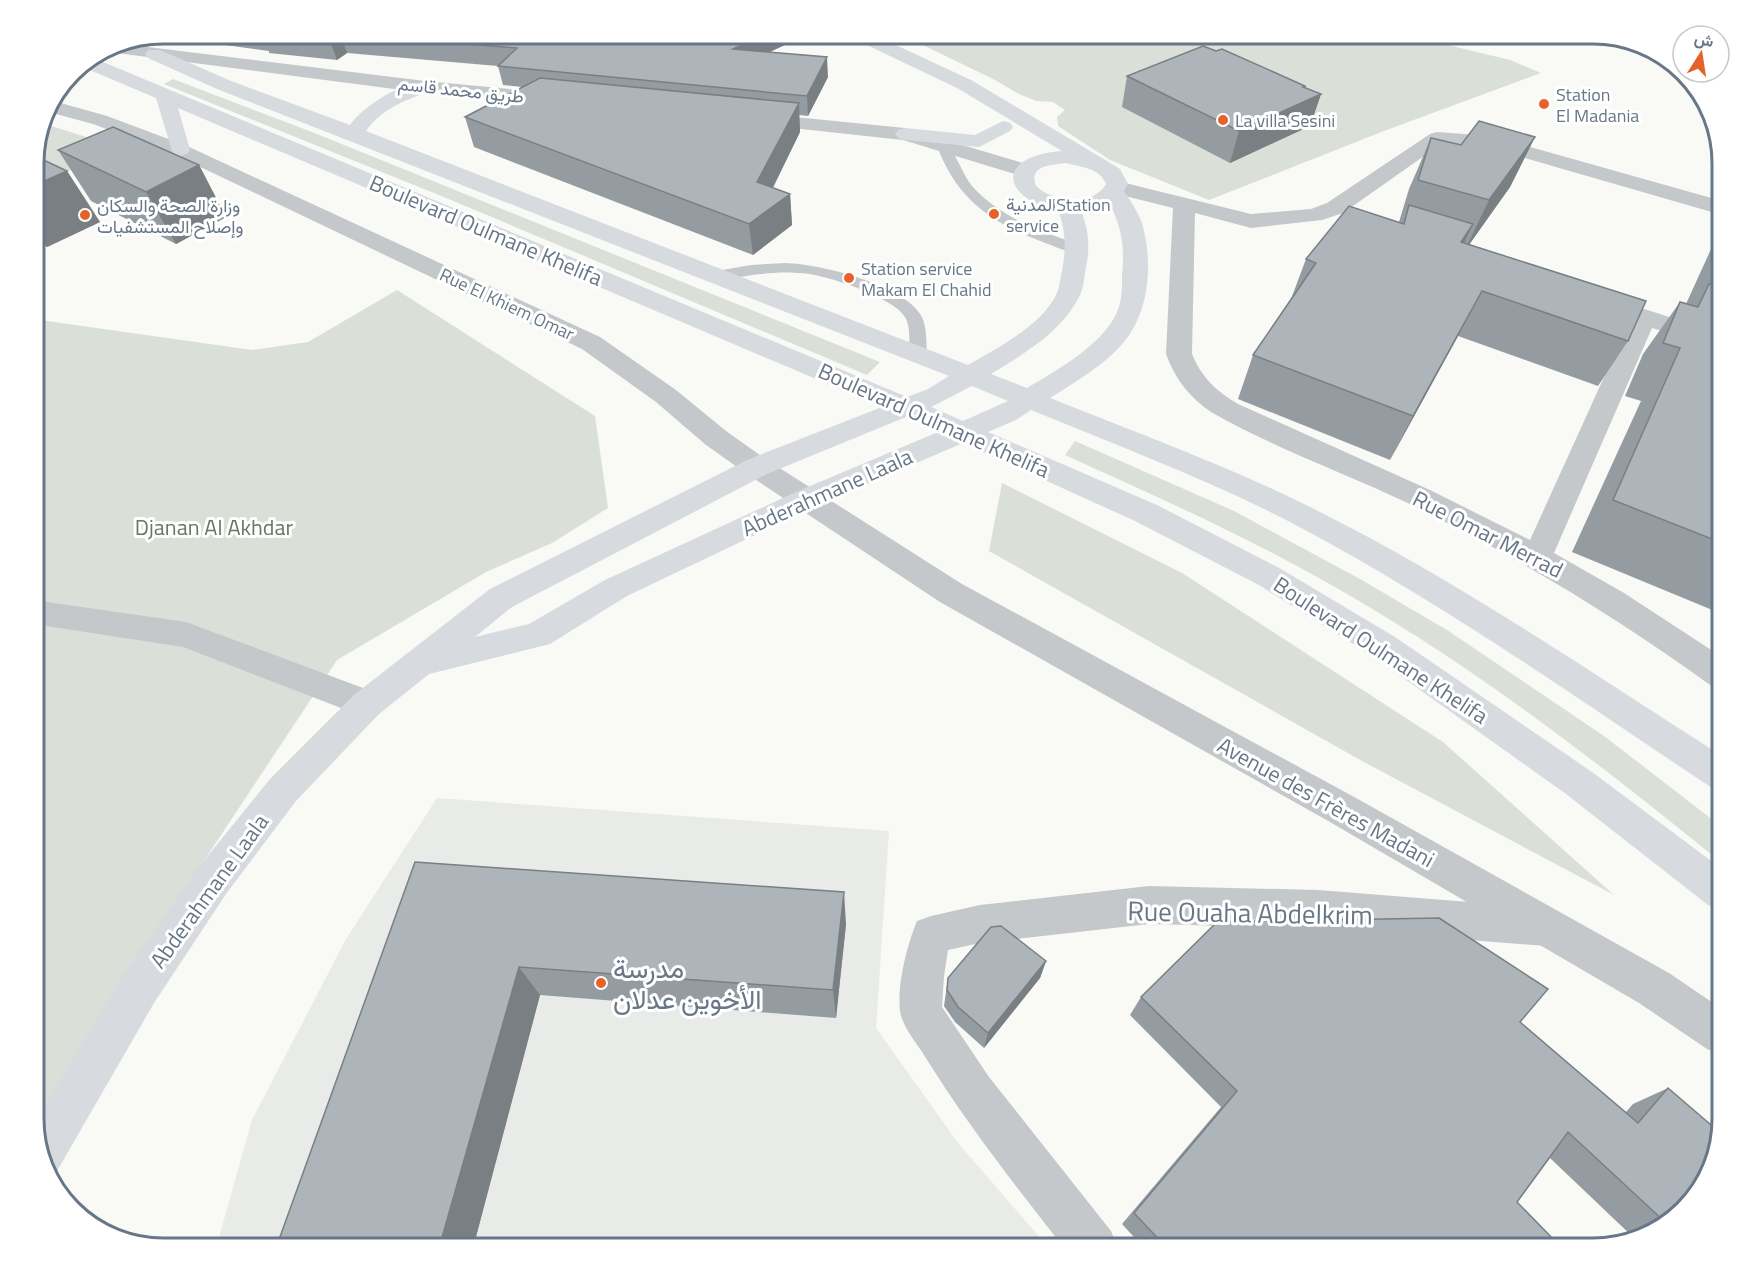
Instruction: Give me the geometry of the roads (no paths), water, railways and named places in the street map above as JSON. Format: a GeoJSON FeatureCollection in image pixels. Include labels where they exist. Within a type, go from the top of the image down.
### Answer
{"type":"FeatureCollection","features":[{"type":"Feature","properties":{"kind":"main road"},"geometry":{"type":"LineString","coordinates":[[879,44],[964,84],[1101,165]]}},
{"type":"Feature","properties":{"kind":"main road","name":"Boulevard Oulmane Khelifa"},"geometry":{"type":"LineString","coordinates":[[154,54],[224,86],[354,134],[918,354],[1178,460],[1299,514],[1426,583],[1712,769]]}},
{"type":"Feature","properties":{"kind":"main road","name":"Boulevard Oulmane Khelifa"},"geometry":{"type":"LineString","coordinates":[[95,65],[843,379],[1146,513],[1270,577],[1383,646],[1579,783],[1712,884]]}},
{"type":"Feature","properties":{"kind":"main road"},"geometry":{"type":"LineString","coordinates":[[135,82],[143,72],[158,66],[178,65]]}},
{"type":"Feature","properties":{"kind":"main road"},"geometry":{"type":"LineString","coordinates":[[964,84],[1003,127],[1030,167]]}},
{"type":"Feature","properties":{"kind":"main road"},"geometry":{"type":"LineString","coordinates":[[354,134],[360,123],[371,112],[424,87]]}},
{"type":"Feature","properties":{"kind":"main road"},"geometry":{"type":"LineString","coordinates":[[165,95],[180,150]]}},
{"type":"Feature","properties":{"kind":"main road"},"geometry":{"type":"LineString","coordinates":[[906,134],[979,141],[1003,127]]}},
{"type":"Feature","properties":{"kind":"main road"},"geometry":{"type":"LineString","coordinates":[[1101,165],[1066,157],[1049,159],[1030,167],[1022,177],[1023,185],[1029,192],[1046,201],[1068,206],[1103,201],[1116,190]]}},
{"type":"Feature","properties":{"kind":"main road","name":"Abderahmane Laala"},"geometry":{"type":"LineString","coordinates":[[420,663],[538,635],[616,588],[806,499],[1006,414],[1072,372],[1114,338],[1132,305],[1136,256],[1130,222],[1116,190],[1116,179],[1111,171],[1101,165]]}},
{"type":"Feature","properties":{"kind":"main road","name":"Abderahmane Laala"},"geometry":{"type":"LineString","coordinates":[[47,1145],[139,988],[212,881],[283,789],[367,704],[501,598],[757,467],[937,395],[1018,346],[1054,317],[1069,293],[1078,249],[1076,225],[1068,206]]}},
{"type":"Feature","properties":{"kind":"street","name":"طريق محمد قاسم"},"geometry":{"type":"LineString","coordinates":[[126,50],[424,87],[565,100]]}},
{"type":"Feature","properties":{"kind":"street","name":"Rue El Khiem Omar"},"geometry":{"type":"LineString","coordinates":[[57,108],[100,120],[180,150],[591,343],[666,396],[716,438],[757,467],[926,577]]}},
{"type":"Feature","properties":{"kind":"street"},"geometry":{"type":"LineString","coordinates":[[730,117],[906,134],[944,146],[1030,167]]}},
{"type":"Feature","properties":{"kind":"street"},"geometry":{"type":"LineString","coordinates":[[1116,190],[1251,221],[1314,215],[1335,208],[1437,138],[1491,141],[1712,205]]}},
{"type":"Feature","properties":{"kind":"street","name":"Rue Omar Merrad"},"geometry":{"type":"LineString","coordinates":[[1184,206],[1179,354],[1183,367],[1204,393],[1241,416],[1420,498],[1537,557],[1667,635],[1712,668]]}},
{"type":"Feature","properties":{"kind":"street"},"geometry":{"type":"LineString","coordinates":[[1314,215],[1348,226]]}},
{"type":"Feature","properties":{"kind":"street"},"geometry":{"type":"LineString","coordinates":[[1576,296],[1712,339]]}},
{"type":"Feature","properties":{"kind":"street"},"geometry":{"type":"LineString","coordinates":[[1537,557],[1644,316]]}},
{"type":"Feature","properties":{"kind":"street","name":"Avenue des Frères Madani"},"geometry":{"type":"LineString","coordinates":[[926,577],[1343,810],[1654,988],[1712,1027]]}},
{"type":"Feature","properties":{"kind":"street"},"geometry":{"type":"LineString","coordinates":[[44,614],[186,635],[367,704]]}},
{"type":"Feature","properties":{"kind":"street","name":"Rue Ouaha Abdelkrim"},"geometry":{"type":"LineString","coordinates":[[1086,1238],[973,1093],[921,1012],[923,976],[931,935],[980,924],[1149,905],[1318,909],[1545,927]]}},
{"type":"Feature","properties":{"kind":"lane"},"geometry":{"type":"LineString","coordinates":[[944,146],[955,174],[965,187],[994,214],[1036,235],[1078,249]]}},
{"type":"Feature","properties":{"kind":"lane"},"geometry":{"type":"LineString","coordinates":[[717,275],[746,269],[811,269],[887,294],[910,313],[916,328],[918,354]]}},
{"type":"Feature","properties":{"kind":"place","name":"Station El Madania"},"geometry":{"type":"Point","coordinates":[1544,104]}},
{"type":"Feature","properties":{"kind":"place","name":"La villa Sesini"},"geometry":{"type":"Point","coordinates":[1223,120]}},
{"type":"Feature","properties":{"kind":"place","name":"المدنيةStation service"},"geometry":{"type":"Point","coordinates":[994,214]}},
{"type":"Feature","properties":{"kind":"place","name":"وزارة الصحة والسكان وإصلاح المستشفيات"},"geometry":{"type":"Point","coordinates":[85,215]}},
{"type":"Feature","properties":{"kind":"place","name":"Station service Makam El Chahid"},"geometry":{"type":"Point","coordinates":[849,278]}},
{"type":"Feature","properties":{"kind":"place","name":"مدرسة الأخوين عدلان"},"geometry":{"type":"Point","coordinates":[601,983]}},
{"type":"Feature","properties":{"kind":"park label","name":"Djanan Al Akhdar"},"geometry":{"type":"Point","coordinates":[214,527]}}]}
